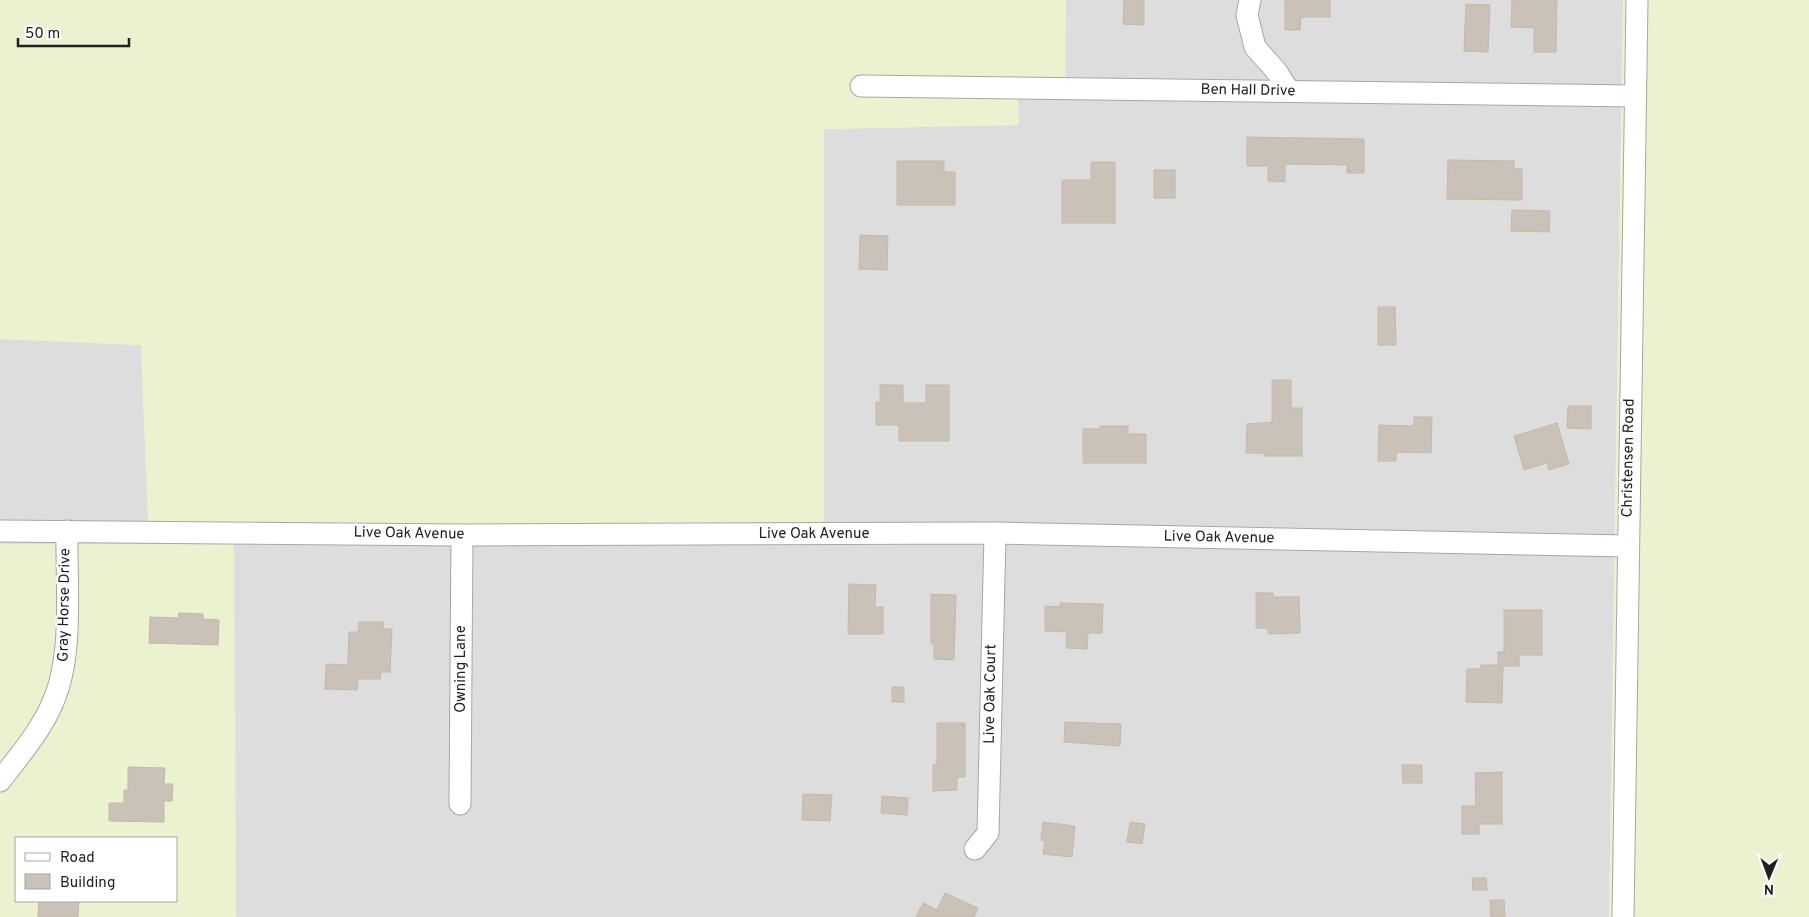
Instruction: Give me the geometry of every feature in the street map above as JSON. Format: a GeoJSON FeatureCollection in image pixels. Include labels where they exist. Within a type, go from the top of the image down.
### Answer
{"type":"FeatureCollection","features":[{"type":"Feature","properties":{"kind":"street"},"geometry":{"type":"LineString","coordinates":[[1250,0],[1247,15],[1255,47],[1277,72],[1289,91]]}},
{"type":"Feature","properties":{"kind":"street","name":"Christensen Road"},"geometry":{"type":"LineString","coordinates":[[1622,917],[1637,0]]}},
{"type":"Feature","properties":{"kind":"street","name":"Ben Hall Drive"},"geometry":{"type":"LineString","coordinates":[[861,86],[1635,96]]}},
{"type":"Feature","properties":{"kind":"street","name":"Live Oak Avenue"},"geometry":{"type":"LineString","coordinates":[[0,530],[462,535],[995,533],[1627,546]]}},
{"type":"Feature","properties":{"kind":"street","name":"Gray Horse Drive"},"geometry":{"type":"LineString","coordinates":[[0,781],[40,728],[54,701],[64,671],[67,531]]}},
{"type":"Feature","properties":{"kind":"street","name":"Live Oak Court"},"geometry":{"type":"LineString","coordinates":[[975,849],[988,833],[995,533]]}},
{"type":"Feature","properties":{"kind":"street","name":"Owning Lane"},"geometry":{"type":"LineString","coordinates":[[460,804],[462,535]]}},
{"type":"Feature","properties":{"kind":"shaded area"},"geometry":{"type":"Polygon","coordinates":[[[1066,0],[1623,0],[1609,917],[236,917],[233,544],[824,543],[824,129],[1019,125],[1018,98],[1065,90],[1066,0]]]}},
{"type":"Feature","properties":{"kind":"shaded area"},"geometry":{"type":"Polygon","coordinates":[[[0,339],[141,345],[149,544],[0,544],[0,339]]]}},
{"type":"Feature","properties":{"kind":"green space"},"geometry":{"type":"Polygon","coordinates":[[[0,0],[1066,0],[1065,90],[1018,98],[1019,125],[824,129],[824,543],[234,544],[236,917],[0,917],[0,544],[149,544],[141,345],[0,339],[0,0]]]}},
{"type":"Feature","properties":{"kind":"green space"},"geometry":{"type":"Polygon","coordinates":[[[1623,0],[1809,0],[1809,917],[1609,917],[1623,0]]]}},
{"type":"Feature","properties":{"kind":"building"},"geometry":{"type":"Polygon","coordinates":[[[1124,0],[1144,0],[1144,25],[1123,24],[1124,0]]]}},
{"type":"Feature","properties":{"kind":"building"},"geometry":{"type":"Polygon","coordinates":[[[1285,0],[1330,0],[1330,17],[1301,17],[1300,30],[1285,30],[1285,0]]]}},
{"type":"Feature","properties":{"kind":"building"},"geometry":{"type":"Polygon","coordinates":[[[1512,0],[1557,0],[1556,52],[1534,52],[1534,28],[1511,27],[1512,0]]]}},
{"type":"Feature","properties":{"kind":"building"},"geometry":{"type":"Polygon","coordinates":[[[1466,4],[1490,5],[1488,52],[1464,51],[1466,4]]]}},
{"type":"Feature","properties":{"kind":"building"},"geometry":{"type":"Polygon","coordinates":[[[1247,137],[1364,139],[1364,173],[1347,173],[1347,165],[1285,164],[1285,182],[1268,181],[1268,166],[1247,166],[1247,137]]]}},
{"type":"Feature","properties":{"kind":"building"},"geometry":{"type":"Polygon","coordinates":[[[1448,160],[1514,161],[1514,169],[1522,169],[1522,200],[1447,199],[1448,160]]]}},
{"type":"Feature","properties":{"kind":"building"},"geometry":{"type":"Polygon","coordinates":[[[897,161],[944,161],[944,172],[955,172],[955,205],[897,205],[897,161]]]}},
{"type":"Feature","properties":{"kind":"building"},"geometry":{"type":"Polygon","coordinates":[[[1091,162],[1115,162],[1115,223],[1062,223],[1062,180],[1091,180],[1091,162]]]}},
{"type":"Feature","properties":{"kind":"building"},"geometry":{"type":"Polygon","coordinates":[[[1154,170],[1175,170],[1175,198],[1154,198],[1154,170]]]}},
{"type":"Feature","properties":{"kind":"building"},"geometry":{"type":"Polygon","coordinates":[[[1512,210],[1550,211],[1549,232],[1511,231],[1512,210]]]}},
{"type":"Feature","properties":{"kind":"building"},"geometry":{"type":"Polygon","coordinates":[[[860,235],[888,236],[887,270],[859,269],[860,235]]]}},
{"type":"Feature","properties":{"kind":"building"},"geometry":{"type":"Polygon","coordinates":[[[1378,307],[1395,307],[1396,345],[1378,345],[1378,307]]]}},
{"type":"Feature","properties":{"kind":"building"},"geometry":{"type":"Polygon","coordinates":[[[1272,380],[1291,380],[1291,408],[1302,408],[1302,456],[1264,456],[1264,453],[1246,453],[1247,424],[1272,422],[1272,380]]]}},
{"type":"Feature","properties":{"kind":"building"},"geometry":{"type":"Polygon","coordinates":[[[880,385],[903,385],[903,403],[926,403],[926,385],[949,385],[949,441],[899,441],[899,425],[876,425],[876,402],[880,402],[880,385]]]}},
{"type":"Feature","properties":{"kind":"building"},"geometry":{"type":"Polygon","coordinates":[[[1568,406],[1591,406],[1591,429],[1567,428],[1568,406]]]}},
{"type":"Feature","properties":{"kind":"building"},"geometry":{"type":"Polygon","coordinates":[[[1414,417],[1432,417],[1431,453],[1396,452],[1396,461],[1378,461],[1379,425],[1414,426],[1414,417]]]}},
{"type":"Feature","properties":{"kind":"building"},"geometry":{"type":"Polygon","coordinates":[[[1557,423],[1569,464],[1549,470],[1547,463],[1524,470],[1514,436],[1557,423]]]}},
{"type":"Feature","properties":{"kind":"building"},"geometry":{"type":"Polygon","coordinates":[[[1100,426],[1128,426],[1128,434],[1146,434],[1146,463],[1083,463],[1083,429],[1100,429],[1100,426]]]}},
{"type":"Feature","properties":{"kind":"building"},"geometry":{"type":"Polygon","coordinates":[[[849,584],[876,585],[875,607],[883,607],[883,634],[848,634],[849,584]]]}},
{"type":"Feature","properties":{"kind":"building"},"geometry":{"type":"Polygon","coordinates":[[[1256,593],[1273,593],[1273,597],[1299,597],[1300,633],[1268,634],[1268,628],[1256,628],[1256,593]]]}},
{"type":"Feature","properties":{"kind":"building"},"geometry":{"type":"Polygon","coordinates":[[[931,594],[956,595],[954,660],[934,659],[934,644],[931,644],[931,594]]]}},
{"type":"Feature","properties":{"kind":"building"},"geometry":{"type":"Polygon","coordinates":[[[1060,603],[1103,604],[1102,633],[1088,633],[1087,649],[1066,648],[1067,632],[1045,631],[1045,606],[1060,607],[1060,603]]]}},
{"type":"Feature","properties":{"kind":"building"},"geometry":{"type":"Polygon","coordinates":[[[1504,610],[1542,610],[1542,655],[1519,655],[1519,666],[1503,666],[1502,703],[1466,702],[1467,669],[1481,669],[1481,665],[1498,665],[1498,652],[1504,652],[1504,610]]]}},
{"type":"Feature","properties":{"kind":"building"},"geometry":{"type":"Polygon","coordinates":[[[179,613],[203,614],[203,619],[219,620],[218,645],[149,643],[150,617],[178,618],[179,613]]]}},
{"type":"Feature","properties":{"kind":"building"},"geometry":{"type":"Polygon","coordinates":[[[359,622],[383,622],[383,629],[392,629],[390,672],[381,672],[380,679],[358,679],[357,690],[325,689],[326,664],[348,665],[349,632],[358,632],[359,622]]]}},
{"type":"Feature","properties":{"kind":"building"},"geometry":{"type":"Polygon","coordinates":[[[892,687],[904,687],[904,702],[892,702],[892,687]]]}},
{"type":"Feature","properties":{"kind":"building"},"geometry":{"type":"Polygon","coordinates":[[[1065,722],[1121,724],[1120,746],[1064,742],[1065,722]]]}},
{"type":"Feature","properties":{"kind":"building"},"geometry":{"type":"Polygon","coordinates":[[[937,723],[965,723],[965,777],[957,777],[957,790],[933,791],[933,765],[937,764],[937,723]]]}},
{"type":"Feature","properties":{"kind":"building"},"geometry":{"type":"Polygon","coordinates":[[[1402,765],[1422,765],[1422,783],[1403,783],[1402,765]]]}},
{"type":"Feature","properties":{"kind":"building"},"geometry":{"type":"Polygon","coordinates":[[[128,767],[165,768],[164,784],[173,784],[172,801],[164,801],[164,822],[109,821],[109,803],[124,803],[124,790],[128,790],[128,767]]]}},
{"type":"Feature","properties":{"kind":"building"},"geometry":{"type":"Polygon","coordinates":[[[1502,772],[1502,824],[1479,824],[1479,834],[1462,834],[1462,806],[1476,806],[1475,773],[1502,772]]]}},
{"type":"Feature","properties":{"kind":"building"},"geometry":{"type":"Polygon","coordinates":[[[803,794],[832,795],[830,821],[802,820],[803,794]]]}},
{"type":"Feature","properties":{"kind":"building"},"geometry":{"type":"Polygon","coordinates":[[[882,796],[908,798],[907,815],[881,813],[882,796]]]}},
{"type":"Feature","properties":{"kind":"building"},"geometry":{"type":"Polygon","coordinates":[[[1043,822],[1075,826],[1072,857],[1043,854],[1045,841],[1041,840],[1043,822]]]}},
{"type":"Feature","properties":{"kind":"building"},"geometry":{"type":"Polygon","coordinates":[[[1130,822],[1145,824],[1142,844],[1127,842],[1130,822]]]}},
{"type":"Feature","properties":{"kind":"building"},"geometry":{"type":"Polygon","coordinates":[[[1472,878],[1486,878],[1487,890],[1473,890],[1472,878]]]}},
{"type":"Feature","properties":{"kind":"building"},"geometry":{"type":"Polygon","coordinates":[[[945,893],[978,908],[974,917],[916,917],[923,903],[937,910],[945,893]]]}},
{"type":"Feature","properties":{"kind":"building"},"geometry":{"type":"Polygon","coordinates":[[[1490,900],[1504,900],[1505,917],[1491,917],[1490,900]]]}},
{"type":"Feature","properties":{"kind":"building"},"geometry":{"type":"Polygon","coordinates":[[[39,902],[79,902],[78,917],[38,917],[39,902]]]}}]}
